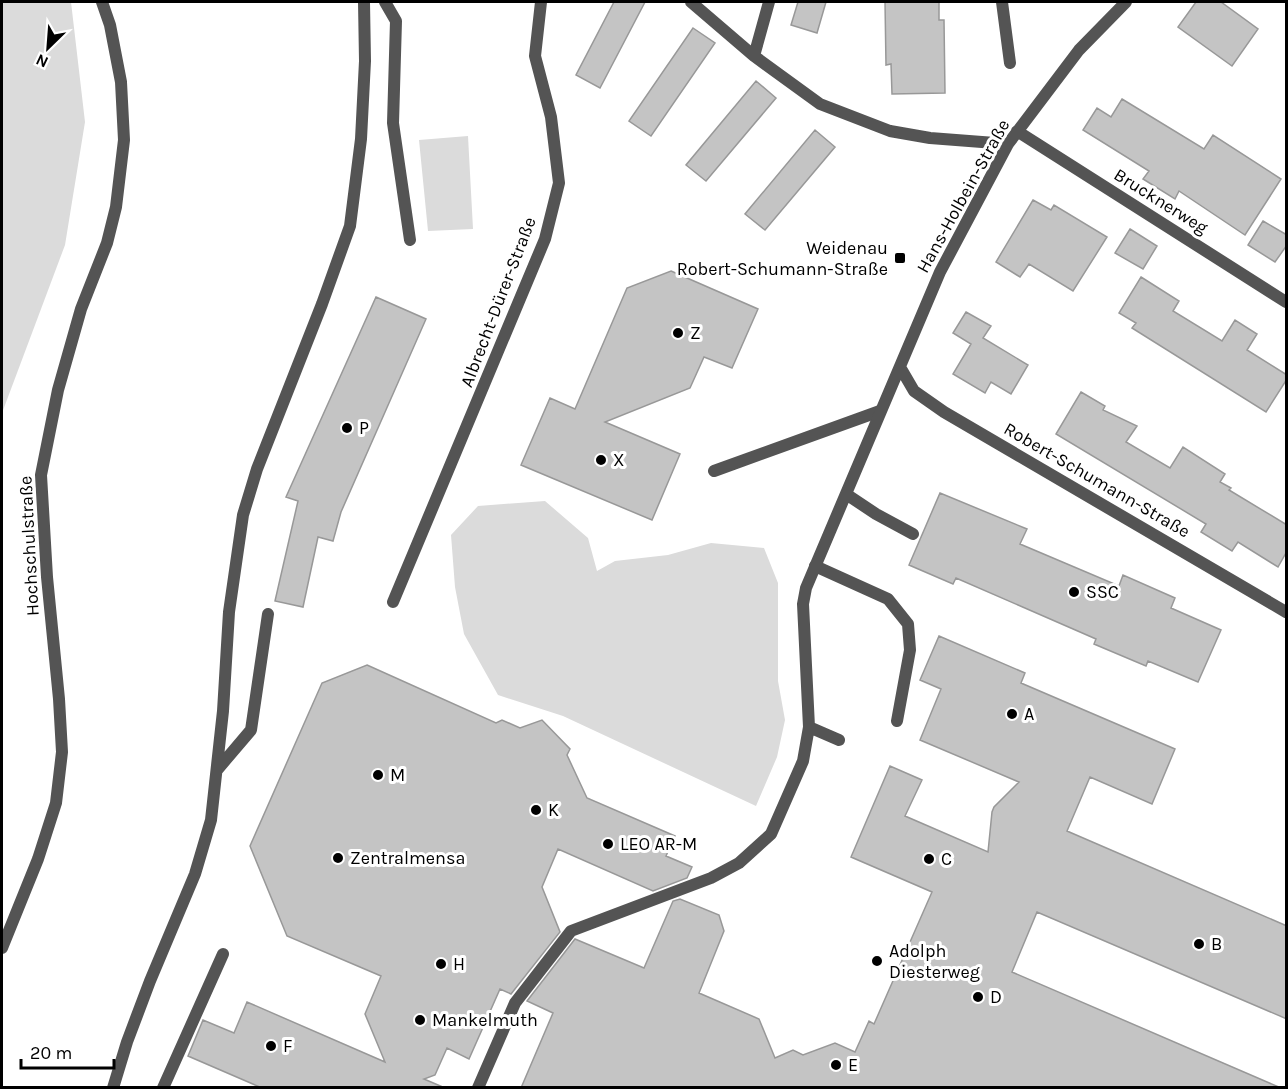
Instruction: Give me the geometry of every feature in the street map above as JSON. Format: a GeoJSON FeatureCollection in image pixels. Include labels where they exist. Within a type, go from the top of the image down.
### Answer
{"type":"FeatureCollection","features":[{"type":"Feature","properties":{"kind":"street","name":"Hochschulstraße"},"geometry":{"type":"LineString","coordinates":[[2,948],[38,859],[56,803],[62,752],[41,475],[58,390],[81,309],[107,243],[116,207],[124,140],[121,82],[110,25],[102,2]]}},
{"type":"Feature","properties":{"kind":"street"},"geometry":{"type":"LineString","coordinates":[[113,1088],[150,981],[195,874],[211,820],[224,711],[229,612],[243,515],[257,469],[350,226],[361,139],[365,61],[364,2]]}},
{"type":"Feature","properties":{"kind":"street"},"geometry":{"type":"LineString","coordinates":[[385,2],[396,21],[393,123],[410,240]]}},
{"type":"Feature","properties":{"kind":"street","name":"Albrecht-Dürer-Straße"},"geometry":{"type":"LineString","coordinates":[[393,602],[545,239],[559,183],[552,117],[535,56],[541,2]]}},
{"type":"Feature","properties":{"kind":"street"},"geometry":{"type":"LineString","coordinates":[[691,2],[754,56],[820,104],[890,131],[930,138],[1008,144]]}},
{"type":"Feature","properties":{"kind":"street"},"geometry":{"type":"LineString","coordinates":[[754,56],[769,2]]}},
{"type":"Feature","properties":{"kind":"street"},"geometry":{"type":"LineString","coordinates":[[1002,2],[1010,63]]}},
{"type":"Feature","properties":{"kind":"street","name":"Hans-Holbein-Straße"},"geometry":{"type":"LineString","coordinates":[[478,1088],[515,1003],[571,931],[711,878],[739,863],[771,834],[803,761],[809,727],[803,604],[806,588],[880,411],[940,272],[1008,144],[1079,50],[1126,2]]}},
{"type":"Feature","properties":{"kind":"street","name":"Brucknerweg"},"geometry":{"type":"LineString","coordinates":[[1017,131],[1287,302]]}},
{"type":"Feature","properties":{"kind":"street","name":"Robert-Schumann-Straße"},"geometry":{"type":"LineString","coordinates":[[900,367],[914,391],[944,412],[1287,612]]}},
{"type":"Feature","properties":{"kind":"street"},"geometry":{"type":"LineString","coordinates":[[714,471],[880,411]]}},
{"type":"Feature","properties":{"kind":"street"},"geometry":{"type":"LineString","coordinates":[[846,494],[913,534]]}},
{"type":"Feature","properties":{"kind":"street"},"geometry":{"type":"LineString","coordinates":[[815,566],[888,598],[908,624],[910,650],[897,721]]}},
{"type":"Feature","properties":{"kind":"street"},"geometry":{"type":"LineString","coordinates":[[216,771],[251,730],[268,614]]}},
{"type":"Feature","properties":{"kind":"street"},"geometry":{"type":"LineString","coordinates":[[809,727],[839,740]]}},
{"type":"Feature","properties":{"kind":"street"},"geometry":{"type":"LineString","coordinates":[[163,1088],[223,954]]}},
{"type":"Feature","properties":{"kind":"shaded area"},"geometry":{"type":"Polygon","coordinates":[[[2,2],[71,2],[85,122],[65,245],[2,413],[2,2]]]}},
{"type":"Feature","properties":{"kind":"shaded area"},"geometry":{"type":"Polygon","coordinates":[[[468,136],[473,229],[428,231],[419,140],[468,136]]]}},
{"type":"Feature","properties":{"kind":"shaded area"},"geometry":{"type":"Polygon","coordinates":[[[545,501],[588,538],[597,571],[615,561],[668,555],[711,543],[764,548],[778,583],[778,681],[785,720],[777,757],[756,806],[563,716],[498,695],[464,634],[455,587],[451,535],[478,506],[545,501]]]}},
{"type":"Feature","properties":{"kind":"building"},"geometry":{"type":"Polygon","coordinates":[[[614,2],[645,2],[600,88],[576,75],[614,2]]]}},
{"type":"Feature","properties":{"kind":"building"},"geometry":{"type":"Polygon","coordinates":[[[798,2],[826,2],[817,33],[791,25],[798,2]]]}},
{"type":"Feature","properties":{"kind":"building"},"geometry":{"type":"Polygon","coordinates":[[[885,2],[939,2],[939,20],[944,20],[945,93],[892,94],[891,64],[886,65],[885,2]]]}},
{"type":"Feature","properties":{"kind":"building"},"geometry":{"type":"Polygon","coordinates":[[[1196,2],[1221,2],[1258,29],[1232,66],[1178,27],[1196,2]]]}},
{"type":"Feature","properties":{"kind":"building"},"geometry":{"type":"Polygon","coordinates":[[[693,28],[715,43],[651,136],[629,121],[693,28]]]}},
{"type":"Feature","properties":{"kind":"building"},"geometry":{"type":"Polygon","coordinates":[[[756,81],[776,98],[706,181],[686,165],[756,81]]]}},
{"type":"Feature","properties":{"kind":"building"},"geometry":{"type":"Polygon","coordinates":[[[1122,99],[1204,149],[1213,135],[1281,179],[1245,235],[1179,191],[1175,199],[1143,179],[1149,171],[1083,130],[1097,108],[1111,117],[1122,99]]]}},
{"type":"Feature","properties":{"kind":"building"},"geometry":{"type":"Polygon","coordinates":[[[815,130],[835,147],[765,230],[745,214],[815,130]]]}},
{"type":"Feature","properties":{"kind":"building"},"geometry":{"type":"Polygon","coordinates":[[[1033,200],[1051,210],[1054,205],[1107,237],[1073,291],[1029,264],[1020,277],[996,262],[1033,200]]]}},
{"type":"Feature","properties":{"kind":"building"},"geometry":{"type":"Polygon","coordinates":[[[1263,221],[1287,235],[1287,245],[1275,262],[1248,245],[1263,221]]]}},
{"type":"Feature","properties":{"kind":"building"},"geometry":{"type":"Polygon","coordinates":[[[1130,229],[1157,246],[1143,269],[1115,253],[1130,229]]]}},
{"type":"Feature","properties":{"kind":"building"},"geometry":{"type":"Polygon","coordinates":[[[671,271],[758,309],[732,368],[704,357],[690,388],[605,422],[680,454],[652,520],[521,465],[550,398],[575,409],[627,288],[671,271]]]}},
{"type":"Feature","properties":{"kind":"building"},"geometry":{"type":"Polygon","coordinates":[[[1141,277],[1179,301],[1173,311],[1222,341],[1235,320],[1257,334],[1247,350],[1287,375],[1287,379],[1266,412],[1132,328],[1136,323],[1119,313],[1141,277]]]}},
{"type":"Feature","properties":{"kind":"building","name":"P"},"geometry":{"type":"Polygon","coordinates":[[[376,297],[426,319],[341,512],[333,541],[318,537],[303,607],[275,601],[298,501],[286,497],[376,297]]]}},
{"type":"Feature","properties":{"kind":"building"},"geometry":{"type":"Polygon","coordinates":[[[966,312],[991,326],[983,338],[1028,365],[1011,394],[991,382],[985,393],[953,374],[971,344],[953,333],[966,312]]]}},
{"type":"Feature","properties":{"kind":"building"},"geometry":{"type":"Polygon","coordinates":[[[1081,392],[1105,406],[1103,410],[1137,426],[1126,442],[1170,468],[1183,447],[1225,474],[1220,482],[1231,488],[1229,490],[1287,525],[1287,551],[1278,567],[1238,542],[1232,551],[1201,532],[1206,524],[1056,434],[1081,392]]]}},
{"type":"Feature","properties":{"kind":"building","name":"SSC"},"geometry":{"type":"Polygon","coordinates":[[[940,493],[1027,529],[1020,544],[1119,586],[1123,575],[1175,598],[1171,608],[1221,630],[1198,682],[1148,661],[1146,666],[1094,644],[1096,639],[956,578],[953,584],[909,565],[940,493]]]}},
{"type":"Feature","properties":{"kind":"building"},"geometry":{"type":"Polygon","coordinates":[[[939,636],[1025,673],[1021,683],[1175,749],[1152,804],[1090,777],[1067,831],[1287,926],[1287,1019],[1037,912],[1012,972],[1281,1088],[521,1088],[553,1013],[527,1001],[575,939],[644,968],[673,901],[680,899],[719,915],[724,931],[699,993],[759,1019],[775,1058],[793,1050],[803,1055],[835,1043],[855,1052],[869,1021],[874,1024],[932,892],[851,857],[890,766],[922,780],[905,816],[988,852],[994,807],[1019,782],[920,740],[941,689],[920,680],[939,636]]]}},
{"type":"Feature","properties":{"kind":"building"},"geometry":{"type":"Polygon","coordinates":[[[367,665],[496,723],[502,720],[520,728],[542,720],[570,749],[567,755],[587,798],[675,836],[666,856],[692,867],[687,878],[653,891],[558,849],[542,887],[560,932],[511,994],[500,989],[469,1059],[447,1048],[435,1075],[424,1079],[445,1088],[262,1088],[188,1056],[203,1020],[234,1033],[247,1002],[385,1062],[365,1014],[381,976],[287,936],[250,846],[322,683],[367,665]]]}},
{"type":"Feature","properties":{"kind":"place","name":"Weidenau Robert-Schumann-Straße"},"geometry":{"type":"Point","coordinates":[900,258]}},
{"type":"Feature","properties":{"kind":"place","name":"Z"},"geometry":{"type":"Point","coordinates":[678,333]}},
{"type":"Feature","properties":{"kind":"place","name":"P"},"geometry":{"type":"Point","coordinates":[347,428]}},
{"type":"Feature","properties":{"kind":"place","name":"X"},"geometry":{"type":"Point","coordinates":[601,460]}},
{"type":"Feature","properties":{"kind":"place","name":"SSC"},"geometry":{"type":"Point","coordinates":[1074,592]}},
{"type":"Feature","properties":{"kind":"place","name":"A"},"geometry":{"type":"Point","coordinates":[1012,714]}},
{"type":"Feature","properties":{"kind":"place","name":"M"},"geometry":{"type":"Point","coordinates":[378,775]}},
{"type":"Feature","properties":{"kind":"place","name":"K"},"geometry":{"type":"Point","coordinates":[536,810]}},
{"type":"Feature","properties":{"kind":"place","name":"LEO AR-M"},"geometry":{"type":"Point","coordinates":[608,844]}},
{"type":"Feature","properties":{"kind":"place","name":"Zentralmensa"},"geometry":{"type":"Point","coordinates":[338,858]}},
{"type":"Feature","properties":{"kind":"place","name":"C"},"geometry":{"type":"Point","coordinates":[929,859]}},
{"type":"Feature","properties":{"kind":"place","name":"B"},"geometry":{"type":"Point","coordinates":[1199,944]}},
{"type":"Feature","properties":{"kind":"place","name":"Adolph Diesterweg"},"geometry":{"type":"Point","coordinates":[877,961]}},
{"type":"Feature","properties":{"kind":"place","name":"H"},"geometry":{"type":"Point","coordinates":[441,964]}},
{"type":"Feature","properties":{"kind":"place","name":"D"},"geometry":{"type":"Point","coordinates":[978,997]}},
{"type":"Feature","properties":{"kind":"place","name":"Mankelmuth"},"geometry":{"type":"Point","coordinates":[420,1020]}},
{"type":"Feature","properties":{"kind":"place","name":"F"},"geometry":{"type":"Point","coordinates":[271,1046]}},
{"type":"Feature","properties":{"kind":"place","name":"E"},"geometry":{"type":"Point","coordinates":[836,1065]}}]}
